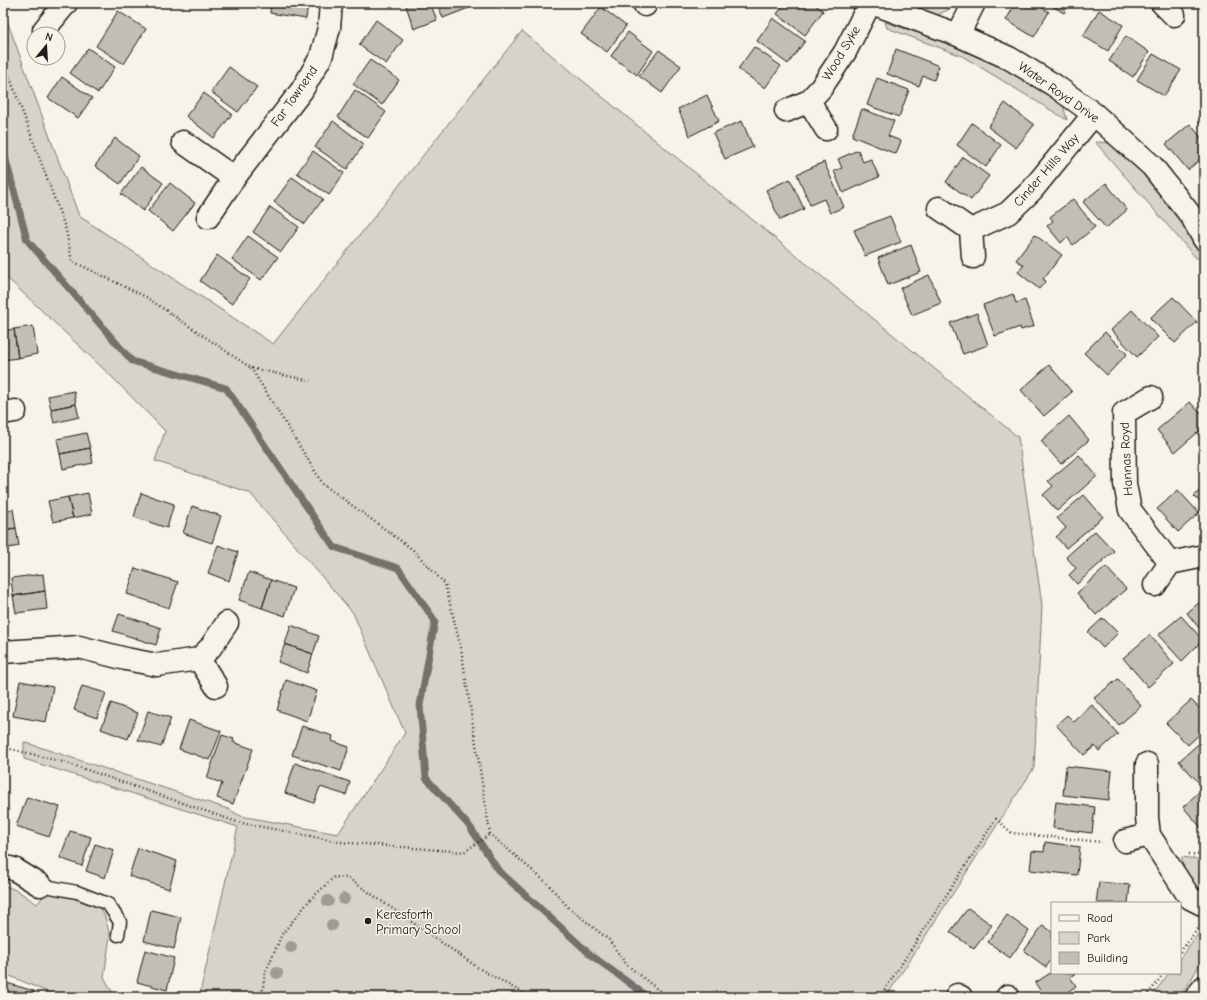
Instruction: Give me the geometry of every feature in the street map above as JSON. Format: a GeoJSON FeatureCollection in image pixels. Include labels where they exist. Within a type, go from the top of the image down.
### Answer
{"type":"FeatureCollection","features":[{"type":"Feature","properties":{"kind":"street"},"geometry":{"type":"LineString","coordinates":[[47,26],[66,3]]}},
{"type":"Feature","properties":{"kind":"street","name":"Far Townend"},"geometry":{"type":"LineString","coordinates":[[208,217],[234,178],[302,90],[321,57],[328,28],[331,3]]}},
{"type":"Feature","properties":{"kind":"street","name":"Water Royd Drive"},"geometry":{"type":"LineString","coordinates":[[871,3],[958,35],[1009,58],[1054,85],[1094,114],[1152,166],[1198,214],[1204,239]]}},
{"type":"Feature","properties":{"kind":"street","name":"Wood Syke"},"geometry":{"type":"LineString","coordinates":[[786,111],[809,101],[821,88],[845,52],[871,3]]}},
{"type":"Feature","properties":{"kind":"street"},"geometry":{"type":"LineString","coordinates":[[958,35],[974,3]]}},
{"type":"Feature","properties":{"kind":"street"},"geometry":{"type":"LineString","coordinates":[[809,101],[826,129]]}},
{"type":"Feature","properties":{"kind":"street","name":"Cinder Hills Way"},"geometry":{"type":"LineString","coordinates":[[971,230],[1008,213],[1013,209],[1032,190],[1094,114]]}},
{"type":"Feature","properties":{"kind":"street"},"geometry":{"type":"LineString","coordinates":[[183,142],[234,178]]}},
{"type":"Feature","properties":{"kind":"street"},"geometry":{"type":"LineString","coordinates":[[939,208],[971,230],[973,257]]}},
{"type":"Feature","properties":{"kind":"street","name":"Hannas Royd"},"geometry":{"type":"LineString","coordinates":[[1151,397],[1118,408],[1125,484],[1130,510],[1170,563]]}},
{"type":"Feature","properties":{"kind":"street"},"geometry":{"type":"LineString","coordinates":[[1155,585],[1170,563],[1204,556]]}},
{"type":"Feature","properties":{"kind":"street"},"geometry":{"type":"LineString","coordinates":[[3,652],[79,647],[157,665],[199,659],[210,648],[227,624]]}},
{"type":"Feature","properties":{"kind":"street"},"geometry":{"type":"LineString","coordinates":[[199,659],[216,686]]}},
{"type":"Feature","properties":{"kind":"street"},"geometry":{"type":"LineString","coordinates":[[1147,764],[1149,835],[1190,898],[1204,905]]}},
{"type":"Feature","properties":{"kind":"street"},"geometry":{"type":"LineString","coordinates":[[1125,841],[1149,835]]}},
{"type":"Feature","properties":{"kind":"street"},"geometry":{"type":"LineString","coordinates":[[3,866],[14,869],[40,885]]}},
{"type":"Feature","properties":{"kind":"street"},"geometry":{"type":"LineString","coordinates":[[1196,997],[1204,987]]}},
{"type":"Feature","properties":{"kind":"lane"},"geometry":{"type":"LineString","coordinates":[[40,885],[77,892],[108,904],[120,922],[118,935]]}},
{"type":"Feature","properties":{"kind":"path"},"geometry":{"type":"LineString","coordinates":[[3,59],[66,230],[72,261],[146,297],[251,368],[311,381]]}},
{"type":"Feature","properties":{"kind":"path"},"geometry":{"type":"LineString","coordinates":[[251,368],[323,484],[412,549],[445,584],[461,648],[490,834],[547,883],[568,907],[609,940],[626,964],[667,997]]}},
{"type":"Feature","properties":{"kind":"path"},"geometry":{"type":"LineString","coordinates":[[3,747],[67,763],[237,822],[340,842],[464,852],[490,834]]}},
{"type":"Feature","properties":{"kind":"path"},"geometry":{"type":"LineString","coordinates":[[880,997],[996,820],[1012,833],[1104,842],[1125,841]]}},
{"type":"Feature","properties":{"kind":"path"},"geometry":{"type":"LineString","coordinates":[[1160,853],[1173,852],[1204,855]]}},
{"type":"Feature","properties":{"kind":"path"},"geometry":{"type":"LineString","coordinates":[[259,997],[262,994],[265,974],[282,934],[310,900],[334,877],[348,878],[480,969],[530,997]]}},
{"type":"Feature","properties":{"kind":"path"},"geometry":{"type":"LineString","coordinates":[[1181,951],[1199,926]]}},
{"type":"Feature","properties":{"kind":"path"},"geometry":{"type":"LineString","coordinates":[[1146,997],[1163,974]]}},
{"type":"Feature","properties":{"kind":"green space"},"geometry":{"type":"Polygon","coordinates":[[[904,3],[937,3],[950,9],[937,15],[904,3]]]}},
{"type":"Feature","properties":{"kind":"green space"},"geometry":{"type":"Polygon","coordinates":[[[3,10],[79,216],[273,344],[522,31],[1018,437],[1042,605],[1034,768],[886,997],[199,997],[238,827],[24,759],[24,742],[228,809],[241,816],[338,834],[405,733],[353,613],[250,493],[155,461],[165,431],[112,377],[3,274],[3,10]]]}},
{"type":"Feature","properties":{"kind":"green space"},"geometry":{"type":"Polygon","coordinates":[[[885,22],[965,48],[1026,78],[1063,105],[1067,120],[962,56],[887,28],[885,22]]]}},
{"type":"Feature","properties":{"kind":"green space"},"geometry":{"type":"Polygon","coordinates":[[[1095,142],[1112,143],[1146,175],[1185,225],[1203,258],[1196,258],[1095,142]]]}},
{"type":"Feature","properties":{"kind":"green space"},"geometry":{"type":"Polygon","coordinates":[[[1182,857],[1204,860],[1204,890],[1198,888],[1187,878],[1184,873],[1182,857]]]}},
{"type":"Feature","properties":{"kind":"green space"},"geometry":{"type":"Polygon","coordinates":[[[3,885],[18,891],[37,904],[46,893],[91,902],[101,909],[105,917],[110,936],[104,977],[115,997],[57,997],[3,973],[3,885]]]}},
{"type":"Feature","properties":{"kind":"green space"},"geometry":{"type":"Polygon","coordinates":[[[1204,926],[1204,956],[1191,980],[1179,997],[1151,997],[1168,974],[1181,974],[1181,957],[1204,926]]]}},
{"type":"Feature","properties":{"kind":"building"},"geometry":{"type":"Polygon","coordinates":[[[271,3],[308,3],[306,19],[270,13],[271,3]]]}},
{"type":"Feature","properties":{"kind":"building"},"geometry":{"type":"Polygon","coordinates":[[[405,3],[430,3],[437,20],[414,29],[405,3]]]}},
{"type":"Feature","properties":{"kind":"building"},"geometry":{"type":"Polygon","coordinates":[[[437,3],[469,3],[471,7],[443,18],[437,3]]]}},
{"type":"Feature","properties":{"kind":"building"},"geometry":{"type":"Polygon","coordinates":[[[785,3],[813,3],[823,11],[805,35],[777,14],[785,3]]]}},
{"type":"Feature","properties":{"kind":"building"},"geometry":{"type":"Polygon","coordinates":[[[1016,3],[1035,3],[1049,12],[1034,37],[1006,20],[1016,3]]]}},
{"type":"Feature","properties":{"kind":"building"},"geometry":{"type":"Polygon","coordinates":[[[1047,3],[1070,3],[1064,13],[1047,3]]]}},
{"type":"Feature","properties":{"kind":"building"},"geometry":{"type":"Polygon","coordinates":[[[1197,3],[1204,3],[1204,8],[1196,6],[1197,3]]]}},
{"type":"Feature","properties":{"kind":"building"},"geometry":{"type":"Polygon","coordinates":[[[601,7],[626,26],[607,52],[581,34],[601,7]]]}},
{"type":"Feature","properties":{"kind":"building"},"geometry":{"type":"Polygon","coordinates":[[[1099,10],[1123,25],[1108,51],[1083,36],[1099,10]]]}},
{"type":"Feature","properties":{"kind":"building"},"geometry":{"type":"Polygon","coordinates":[[[118,11],[146,29],[124,64],[96,46],[118,11]]]}},
{"type":"Feature","properties":{"kind":"building"},"geometry":{"type":"Polygon","coordinates":[[[773,18],[805,41],[788,64],[757,41],[773,18]]]}},
{"type":"Feature","properties":{"kind":"building"},"geometry":{"type":"Polygon","coordinates":[[[376,20],[403,40],[386,64],[359,45],[376,20]]]}},
{"type":"Feature","properties":{"kind":"building"},"geometry":{"type":"Polygon","coordinates":[[[628,32],[653,51],[637,75],[611,56],[628,32]]]}},
{"type":"Feature","properties":{"kind":"building"},"geometry":{"type":"Polygon","coordinates":[[[1126,36],[1149,52],[1133,77],[1109,61],[1126,36]]]}},
{"type":"Feature","properties":{"kind":"building"},"geometry":{"type":"Polygon","coordinates":[[[754,47],[781,66],[765,88],[738,69],[754,47]]]}},
{"type":"Feature","properties":{"kind":"building"},"geometry":{"type":"Polygon","coordinates":[[[88,48],[115,67],[98,93],[70,73],[88,48]]]}},
{"type":"Feature","properties":{"kind":"building"},"geometry":{"type":"Polygon","coordinates":[[[896,49],[939,66],[934,80],[923,76],[919,86],[887,74],[896,49]]]}},
{"type":"Feature","properties":{"kind":"building"},"geometry":{"type":"Polygon","coordinates":[[[659,50],[681,66],[662,93],[639,76],[659,50]]]}},
{"type":"Feature","properties":{"kind":"building"},"geometry":{"type":"Polygon","coordinates":[[[1153,54],[1181,70],[1164,96],[1137,80],[1153,54]]]}},
{"type":"Feature","properties":{"kind":"building"},"geometry":{"type":"Polygon","coordinates":[[[370,60],[399,80],[382,105],[353,84],[370,60]]]}},
{"type":"Feature","properties":{"kind":"building"},"geometry":{"type":"Polygon","coordinates":[[[229,67],[257,87],[238,112],[211,92],[229,67]]]}},
{"type":"Feature","properties":{"kind":"building"},"geometry":{"type":"Polygon","coordinates":[[[62,77],[92,98],[78,118],[48,98],[62,77]]]}},
{"type":"Feature","properties":{"kind":"building"},"geometry":{"type":"Polygon","coordinates":[[[877,78],[909,90],[899,117],[867,105],[877,78]]]}},
{"type":"Feature","properties":{"kind":"building"},"geometry":{"type":"Polygon","coordinates":[[[355,90],[386,112],[368,138],[338,117],[355,90]]]}},
{"type":"Feature","properties":{"kind":"building"},"geometry":{"type":"Polygon","coordinates":[[[204,93],[232,114],[214,138],[186,116],[204,93]]]}},
{"type":"Feature","properties":{"kind":"building"},"geometry":{"type":"Polygon","coordinates":[[[707,95],[719,121],[690,136],[678,109],[707,95]]]}},
{"type":"Feature","properties":{"kind":"building"},"geometry":{"type":"Polygon","coordinates":[[[1005,103],[1034,125],[1016,148],[988,127],[1005,103]]]}},
{"type":"Feature","properties":{"kind":"building"},"geometry":{"type":"Polygon","coordinates":[[[862,109],[894,121],[888,136],[901,141],[896,154],[852,136],[862,109]]]}},
{"type":"Feature","properties":{"kind":"building"},"geometry":{"type":"Polygon","coordinates":[[[1204,118],[1204,128],[1199,122],[1204,118]]]}},
{"type":"Feature","properties":{"kind":"building"},"geometry":{"type":"Polygon","coordinates":[[[333,121],[364,144],[347,169],[315,147],[333,121]]]}},
{"type":"Feature","properties":{"kind":"building"},"geometry":{"type":"Polygon","coordinates":[[[742,121],[753,147],[725,159],[713,133],[742,121]]]}},
{"type":"Feature","properties":{"kind":"building"},"geometry":{"type":"Polygon","coordinates":[[[972,123],[1001,145],[986,167],[957,145],[972,123]]]}},
{"type":"Feature","properties":{"kind":"building"},"geometry":{"type":"Polygon","coordinates":[[[1190,124],[1204,141],[1204,156],[1188,170],[1166,144],[1190,124]]]}},
{"type":"Feature","properties":{"kind":"building"},"geometry":{"type":"Polygon","coordinates":[[[115,138],[139,156],[120,184],[95,166],[115,138]]]}},
{"type":"Feature","properties":{"kind":"building"},"geometry":{"type":"Polygon","coordinates":[[[858,150],[863,162],[871,159],[879,177],[843,193],[834,171],[842,168],[838,159],[858,150]]]}},
{"type":"Feature","properties":{"kind":"building"},"geometry":{"type":"Polygon","coordinates":[[[313,151],[344,173],[329,195],[297,173],[313,151]]]}},
{"type":"Feature","properties":{"kind":"building"},"geometry":{"type":"Polygon","coordinates":[[[963,157],[989,176],[971,200],[946,182],[963,157]]]}},
{"type":"Feature","properties":{"kind":"building"},"geometry":{"type":"Polygon","coordinates":[[[824,162],[844,207],[830,213],[824,199],[810,205],[797,174],[824,162]]]}},
{"type":"Feature","properties":{"kind":"building"},"geometry":{"type":"Polygon","coordinates":[[[141,167],[163,183],[143,211],[121,194],[141,167]]]}},
{"type":"Feature","properties":{"kind":"building"},"geometry":{"type":"Polygon","coordinates":[[[292,177],[323,199],[305,224],[274,202],[292,177]]]}},
{"type":"Feature","properties":{"kind":"building"},"geometry":{"type":"Polygon","coordinates":[[[790,179],[804,209],[780,220],[766,190],[790,179]]]}},
{"type":"Feature","properties":{"kind":"building"},"geometry":{"type":"Polygon","coordinates":[[[170,183],[195,203],[173,231],[148,211],[170,183]]]}},
{"type":"Feature","properties":{"kind":"building"},"geometry":{"type":"Polygon","coordinates":[[[1106,183],[1127,210],[1106,228],[1083,202],[1106,183]]]}},
{"type":"Feature","properties":{"kind":"building"},"geometry":{"type":"Polygon","coordinates":[[[1073,199],[1095,227],[1073,245],[1067,237],[1061,243],[1047,226],[1053,221],[1050,217],[1073,199]]]}},
{"type":"Feature","properties":{"kind":"building"},"geometry":{"type":"Polygon","coordinates":[[[270,207],[299,227],[281,252],[253,232],[270,207]]]}},
{"type":"Feature","properties":{"kind":"building"},"geometry":{"type":"Polygon","coordinates":[[[890,216],[901,242],[865,256],[854,230],[890,216]]]}},
{"type":"Feature","properties":{"kind":"building"},"geometry":{"type":"Polygon","coordinates":[[[1035,235],[1062,255],[1043,279],[1046,281],[1039,289],[1018,272],[1024,265],[1016,260],[1035,235]]]}},
{"type":"Feature","properties":{"kind":"building"},"geometry":{"type":"Polygon","coordinates":[[[248,236],[278,257],[261,280],[232,259],[248,236]]]}},
{"type":"Feature","properties":{"kind":"building"},"geometry":{"type":"Polygon","coordinates":[[[911,245],[921,272],[888,285],[878,258],[911,245]]]}},
{"type":"Feature","properties":{"kind":"building"},"geometry":{"type":"Polygon","coordinates":[[[217,255],[250,279],[232,304],[200,281],[217,255]]]}},
{"type":"Feature","properties":{"kind":"building"},"geometry":{"type":"Polygon","coordinates":[[[929,275],[941,303],[912,315],[900,288],[929,275]]]}},
{"type":"Feature","properties":{"kind":"building"},"geometry":{"type":"Polygon","coordinates":[[[1013,294],[1016,303],[1025,300],[1034,326],[1021,330],[1020,327],[995,336],[983,305],[1013,294]]]}},
{"type":"Feature","properties":{"kind":"building"},"geometry":{"type":"Polygon","coordinates":[[[1173,297],[1197,322],[1175,343],[1150,318],[1173,297]]]}},
{"type":"Feature","properties":{"kind":"building"},"geometry":{"type":"Polygon","coordinates":[[[1132,310],[1158,337],[1137,357],[1111,330],[1132,310]]]}},
{"type":"Feature","properties":{"kind":"building"},"geometry":{"type":"Polygon","coordinates":[[[977,313],[988,345],[963,354],[950,323],[977,313]]]}},
{"type":"Feature","properties":{"kind":"building"},"geometry":{"type":"Polygon","coordinates":[[[33,326],[37,354],[18,358],[14,329],[33,326]]]}},
{"type":"Feature","properties":{"kind":"building"},"geometry":{"type":"Polygon","coordinates":[[[14,329],[18,358],[3,360],[3,331],[14,329]]]}},
{"type":"Feature","properties":{"kind":"building"},"geometry":{"type":"Polygon","coordinates":[[[1105,332],[1127,354],[1107,375],[1084,353],[1105,332]]]}},
{"type":"Feature","properties":{"kind":"building"},"geometry":{"type":"Polygon","coordinates":[[[1049,365],[1072,392],[1044,416],[1021,390],[1049,365]]]}},
{"type":"Feature","properties":{"kind":"building"},"geometry":{"type":"Polygon","coordinates":[[[74,391],[76,404],[51,409],[48,396],[74,391]]]}},
{"type":"Feature","properties":{"kind":"building"},"geometry":{"type":"Polygon","coordinates":[[[1190,402],[1199,412],[1204,411],[1204,427],[1175,452],[1157,430],[1190,402]]]}},
{"type":"Feature","properties":{"kind":"building"},"geometry":{"type":"Polygon","coordinates":[[[76,404],[79,417],[54,423],[51,409],[76,404]]]}},
{"type":"Feature","properties":{"kind":"building"},"geometry":{"type":"Polygon","coordinates":[[[1069,416],[1089,440],[1061,464],[1041,441],[1069,416]]]}},
{"type":"Feature","properties":{"kind":"building"},"geometry":{"type":"Polygon","coordinates":[[[86,433],[90,448],[60,454],[57,439],[86,433]]]}},
{"type":"Feature","properties":{"kind":"building"},"geometry":{"type":"Polygon","coordinates":[[[3,447],[7,469],[3,470],[3,447]]]}},
{"type":"Feature","properties":{"kind":"building"},"geometry":{"type":"Polygon","coordinates":[[[90,448],[93,463],[63,469],[60,454],[90,448]]]}},
{"type":"Feature","properties":{"kind":"building"},"geometry":{"type":"Polygon","coordinates":[[[1079,455],[1097,476],[1057,511],[1043,495],[1053,486],[1048,481],[1079,455]]]}},
{"type":"Feature","properties":{"kind":"building"},"geometry":{"type":"Polygon","coordinates":[[[1204,487],[1204,506],[1194,496],[1204,487]]]}},
{"type":"Feature","properties":{"kind":"building"},"geometry":{"type":"Polygon","coordinates":[[[1178,490],[1199,513],[1178,532],[1157,509],[1178,490]]]}},
{"type":"Feature","properties":{"kind":"building"},"geometry":{"type":"Polygon","coordinates":[[[88,493],[92,514],[73,518],[68,497],[88,493]]]}},
{"type":"Feature","properties":{"kind":"building"},"geometry":{"type":"Polygon","coordinates":[[[141,493],[174,504],[167,528],[134,517],[141,493]]]}},
{"type":"Feature","properties":{"kind":"building"},"geometry":{"type":"Polygon","coordinates":[[[1084,495],[1103,517],[1066,548],[1056,537],[1066,528],[1057,518],[1084,495]]]}},
{"type":"Feature","properties":{"kind":"building"},"geometry":{"type":"Polygon","coordinates":[[[68,497],[73,518],[53,522],[48,501],[68,497]]]}},
{"type":"Feature","properties":{"kind":"building"},"geometry":{"type":"Polygon","coordinates":[[[192,506],[221,516],[212,543],[183,533],[192,506]]]}},
{"type":"Feature","properties":{"kind":"building"},"geometry":{"type":"Polygon","coordinates":[[[13,509],[16,528],[3,530],[3,511],[13,509]]]}},
{"type":"Feature","properties":{"kind":"building"},"geometry":{"type":"Polygon","coordinates":[[[16,528],[19,546],[3,549],[3,530],[16,528]]]}},
{"type":"Feature","properties":{"kind":"building"},"geometry":{"type":"Polygon","coordinates":[[[1095,531],[1114,551],[1077,584],[1069,575],[1076,568],[1066,557],[1095,531]]]}},
{"type":"Feature","properties":{"kind":"building"},"geometry":{"type":"Polygon","coordinates":[[[218,545],[238,552],[229,581],[208,573],[218,545]]]}},
{"type":"Feature","properties":{"kind":"building"},"geometry":{"type":"Polygon","coordinates":[[[1106,567],[1126,589],[1096,615],[1077,593],[1106,567]]]}},
{"type":"Feature","properties":{"kind":"building"},"geometry":{"type":"Polygon","coordinates":[[[135,568],[178,582],[169,608],[127,594],[135,568]]]}},
{"type":"Feature","properties":{"kind":"building"},"geometry":{"type":"Polygon","coordinates":[[[249,572],[271,580],[262,608],[239,600],[249,572]]]}},
{"type":"Feature","properties":{"kind":"building"},"geometry":{"type":"Polygon","coordinates":[[[43,574],[45,591],[13,596],[11,578],[43,574]]]}},
{"type":"Feature","properties":{"kind":"building"},"geometry":{"type":"Polygon","coordinates":[[[271,580],[294,588],[285,616],[262,608],[271,580]]]}},
{"type":"Feature","properties":{"kind":"building"},"geometry":{"type":"Polygon","coordinates":[[[45,591],[47,609],[16,613],[13,596],[45,591]]]}},
{"type":"Feature","properties":{"kind":"building"},"geometry":{"type":"Polygon","coordinates":[[[1202,600],[1204,603],[1204,634],[1187,613],[1202,600]]]}},
{"type":"Feature","properties":{"kind":"building"},"geometry":{"type":"Polygon","coordinates":[[[119,614],[161,628],[156,645],[113,631],[119,614]]]}},
{"type":"Feature","properties":{"kind":"building"},"geometry":{"type":"Polygon","coordinates":[[[1181,616],[1203,640],[1182,661],[1158,635],[1181,616]]]}},
{"type":"Feature","properties":{"kind":"building"},"geometry":{"type":"Polygon","coordinates":[[[1103,618],[1118,633],[1103,648],[1088,632],[1103,618]]]}},
{"type":"Feature","properties":{"kind":"building"},"geometry":{"type":"Polygon","coordinates":[[[291,625],[319,636],[313,654],[285,644],[291,625]]]}},
{"type":"Feature","properties":{"kind":"building"},"geometry":{"type":"Polygon","coordinates":[[[1150,635],[1174,664],[1148,687],[1123,658],[1150,635]]]}},
{"type":"Feature","properties":{"kind":"building"},"geometry":{"type":"Polygon","coordinates":[[[285,644],[313,654],[307,673],[278,662],[285,644]]]}},
{"type":"Feature","properties":{"kind":"building"},"geometry":{"type":"Polygon","coordinates":[[[1118,679],[1141,706],[1119,725],[1094,698],[1118,679]]]}},
{"type":"Feature","properties":{"kind":"building"},"geometry":{"type":"Polygon","coordinates":[[[286,680],[317,691],[307,721],[277,710],[286,680]]]}},
{"type":"Feature","properties":{"kind":"building"},"geometry":{"type":"Polygon","coordinates":[[[20,681],[53,687],[46,722],[13,716],[20,681]]]}},
{"type":"Feature","properties":{"kind":"building"},"geometry":{"type":"Polygon","coordinates":[[[82,686],[106,693],[97,718],[74,710],[82,686]]]}},
{"type":"Feature","properties":{"kind":"building"},"geometry":{"type":"Polygon","coordinates":[[[1191,700],[1204,713],[1204,730],[1188,745],[1166,723],[1191,700]]]}},
{"type":"Feature","properties":{"kind":"building"},"geometry":{"type":"Polygon","coordinates":[[[111,703],[138,713],[128,739],[101,729],[111,703]]]}},
{"type":"Feature","properties":{"kind":"building"},"geometry":{"type":"Polygon","coordinates":[[[1092,705],[1118,734],[1099,751],[1095,746],[1084,755],[1056,725],[1067,715],[1074,722],[1092,705]]]}},
{"type":"Feature","properties":{"kind":"building"},"geometry":{"type":"Polygon","coordinates":[[[148,711],[171,718],[161,747],[138,740],[148,711]]]}},
{"type":"Feature","properties":{"kind":"building"},"geometry":{"type":"Polygon","coordinates":[[[189,720],[221,731],[210,760],[179,749],[189,720]]]}},
{"type":"Feature","properties":{"kind":"building"},"geometry":{"type":"Polygon","coordinates":[[[302,726],[333,736],[332,741],[349,747],[341,771],[292,755],[302,726]]]}},
{"type":"Feature","properties":{"kind":"building"},"geometry":{"type":"Polygon","coordinates":[[[222,735],[234,739],[233,742],[253,749],[233,804],[217,798],[222,783],[207,778],[222,735]]]}},
{"type":"Feature","properties":{"kind":"building"},"geometry":{"type":"Polygon","coordinates":[[[1204,739],[1204,779],[1199,783],[1179,761],[1204,739]]]}},
{"type":"Feature","properties":{"kind":"building"},"geometry":{"type":"Polygon","coordinates":[[[295,763],[350,782],[346,795],[320,787],[314,803],[285,793],[295,763]]]}},
{"type":"Feature","properties":{"kind":"building"},"geometry":{"type":"Polygon","coordinates":[[[1066,766],[1112,771],[1109,800],[1063,795],[1066,766]]]}},
{"type":"Feature","properties":{"kind":"building"},"geometry":{"type":"Polygon","coordinates":[[[1204,787],[1204,831],[1183,807],[1204,787]]]}},
{"type":"Feature","properties":{"kind":"building"},"geometry":{"type":"Polygon","coordinates":[[[27,797],[60,807],[49,837],[16,826],[27,797]]]}},
{"type":"Feature","properties":{"kind":"building"},"geometry":{"type":"Polygon","coordinates":[[[1056,802],[1095,807],[1092,833],[1053,828],[1056,802]]]}},
{"type":"Feature","properties":{"kind":"building"},"geometry":{"type":"Polygon","coordinates":[[[70,831],[91,837],[82,866],[60,858],[70,831]]]}},
{"type":"Feature","properties":{"kind":"building"},"geometry":{"type":"Polygon","coordinates":[[[1045,842],[1080,847],[1077,875],[1030,870],[1032,851],[1044,852],[1045,842]]]}},
{"type":"Feature","properties":{"kind":"building"},"geometry":{"type":"Polygon","coordinates":[[[95,844],[114,850],[105,878],[86,871],[95,844]]]}},
{"type":"Feature","properties":{"kind":"building"},"geometry":{"type":"Polygon","coordinates":[[[138,848],[177,861],[169,889],[129,876],[138,848]]]}},
{"type":"Feature","properties":{"kind":"building"},"geometry":{"type":"Polygon","coordinates":[[[1099,882],[1130,885],[1128,902],[1096,902],[1099,882]]]}},
{"type":"Feature","properties":{"kind":"building"},"geometry":{"type":"Polygon","coordinates":[[[968,908],[992,925],[974,949],[950,932],[968,908]]]}},
{"type":"Feature","properties":{"kind":"building"},"geometry":{"type":"Polygon","coordinates":[[[151,910],[181,917],[174,949],[144,941],[151,910]]]}},
{"type":"Feature","properties":{"kind":"building"},"geometry":{"type":"Polygon","coordinates":[[[1007,915],[1029,931],[1010,958],[988,942],[1007,915]]]}},
{"type":"Feature","properties":{"kind":"building"},"geometry":{"type":"Polygon","coordinates":[[[1043,925],[1051,931],[1051,960],[1046,967],[1024,951],[1043,925]]]}},
{"type":"Feature","properties":{"kind":"building"},"geometry":{"type":"Polygon","coordinates":[[[145,950],[174,958],[167,990],[137,982],[145,950]]]}},
{"type":"Feature","properties":{"kind":"building"},"geometry":{"type":"Polygon","coordinates":[[[1051,973],[1051,974],[1074,974],[1070,977],[1076,986],[1061,997],[1045,997],[1035,983],[1051,973]]]}},
{"type":"Feature","properties":{"kind":"building"},"geometry":{"type":"Polygon","coordinates":[[[3,982],[34,991],[32,997],[3,997],[3,982]]]}},
{"type":"Feature","properties":{"kind":"waterway"},"geometry":{"type":"LineString","coordinates":[[3,149],[27,240],[132,361],[226,388],[334,547],[398,568],[435,621],[420,705],[426,778],[470,827],[498,870],[591,955],[648,997]]}},
{"type":"Feature","properties":{"kind":"place","name":"Keresforth Primary School"},"geometry":{"type":"Point","coordinates":[368,921]}}]}
